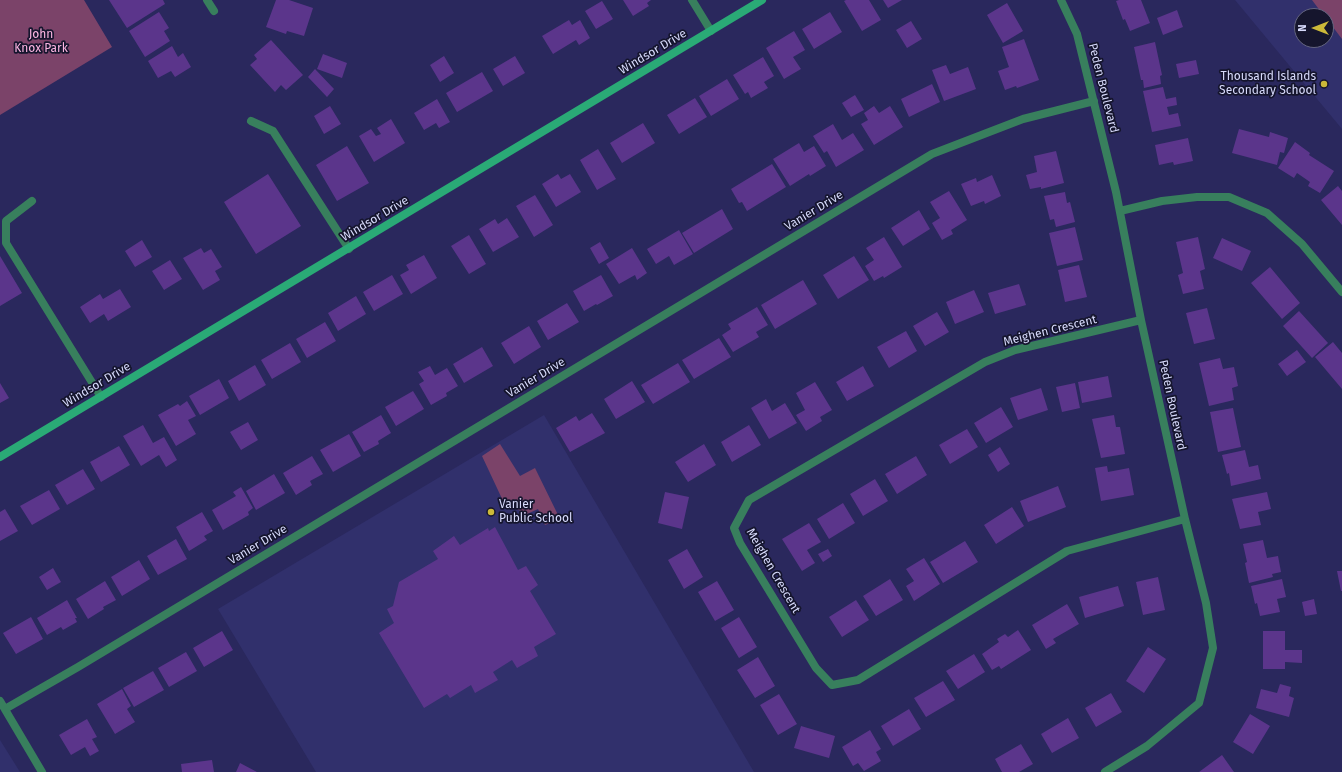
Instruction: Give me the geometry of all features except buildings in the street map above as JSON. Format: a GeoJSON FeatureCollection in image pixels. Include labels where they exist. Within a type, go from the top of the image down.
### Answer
{"type":"FeatureCollection","features":[{"type":"Feature","properties":{"kind":"street"},"geometry":{"type":"LineString","coordinates":[[207,0],[214,11]]}},
{"type":"Feature","properties":{"kind":"street"},"geometry":{"type":"LineString","coordinates":[[692,0],[711,31]]}},
{"type":"Feature","properties":{"kind":"street","name":"Windsor Drive"},"geometry":{"type":"LineString","coordinates":[[0,458],[762,0]]}},
{"type":"Feature","properties":{"kind":"street","name":"Peden Boulevard"},"geometry":{"type":"LineString","coordinates":[[1061,0],[1077,34],[1120,211],[1141,320],[1185,519],[1206,603],[1213,648],[1199,704],[1147,746],[1105,772]]}},
{"type":"Feature","properties":{"kind":"street","name":"Vanier Drive"},"geometry":{"type":"LineString","coordinates":[[5,709],[78,667],[932,154],[1023,119],[1094,101]]}},
{"type":"Feature","properties":{"kind":"street"},"geometry":{"type":"LineString","coordinates":[[251,121],[273,131],[349,249]]}},
{"type":"Feature","properties":{"kind":"street"},"geometry":{"type":"LineString","coordinates":[[1120,211],[1162,201],[1197,197],[1229,197],[1267,213],[1302,244],[1342,292]]}},
{"type":"Feature","properties":{"kind":"street"},"geometry":{"type":"LineString","coordinates":[[32,202],[6,221],[6,243],[102,397]]}},
{"type":"Feature","properties":{"kind":"street","name":"Meighen Crescent"},"geometry":{"type":"LineString","coordinates":[[1141,320],[1015,350],[985,362],[750,500],[734,528],[740,543],[816,668],[832,685],[858,680],[1067,551],[1185,519]]}},
{"type":"Feature","properties":{"kind":"street"},"geometry":{"type":"LineString","coordinates":[[0,701],[42,772]]}},
{"type":"Feature","properties":{"kind":"shaded area","name":"Thousand Islands Secondary School"},"geometry":{"type":"Polygon","coordinates":[[[1235,0],[1342,0],[1342,129],[1235,0]]]}},
{"type":"Feature","properties":{"kind":"shaded area","name":"Vanier Public School"},"geometry":{"type":"Polygon","coordinates":[[[544,415],[754,772],[316,772],[218,609],[544,415]]]}},
{"type":"Feature","properties":{"kind":"shaded area"},"geometry":{"type":"Polygon","coordinates":[[[0,740],[20,772],[0,772],[0,740]]]}},
{"type":"Feature","properties":{"kind":"green space","name":"John Knox Park"},"geometry":{"type":"Polygon","coordinates":[[[0,0],[84,0],[112,47],[0,115],[0,0]]]}},
{"type":"Feature","properties":{"kind":"green space"},"geometry":{"type":"Polygon","coordinates":[[[1312,0],[1342,0],[1342,39],[1334,28],[1334,8],[1318,8],[1312,0]]]}},
{"type":"Feature","properties":{"kind":"green space"},"geometry":{"type":"Polygon","coordinates":[[[500,444],[520,476],[535,468],[560,519],[545,525],[538,509],[527,514],[504,503],[482,456],[500,444]]]}},
{"type":"Feature","properties":{"kind":"place","name":"Thousand Islands Secondary School"},"geometry":{"type":"Point","coordinates":[1324,84]}},
{"type":"Feature","properties":{"kind":"place","name":"Vanier Public School"},"geometry":{"type":"Point","coordinates":[491,512]}}]}
